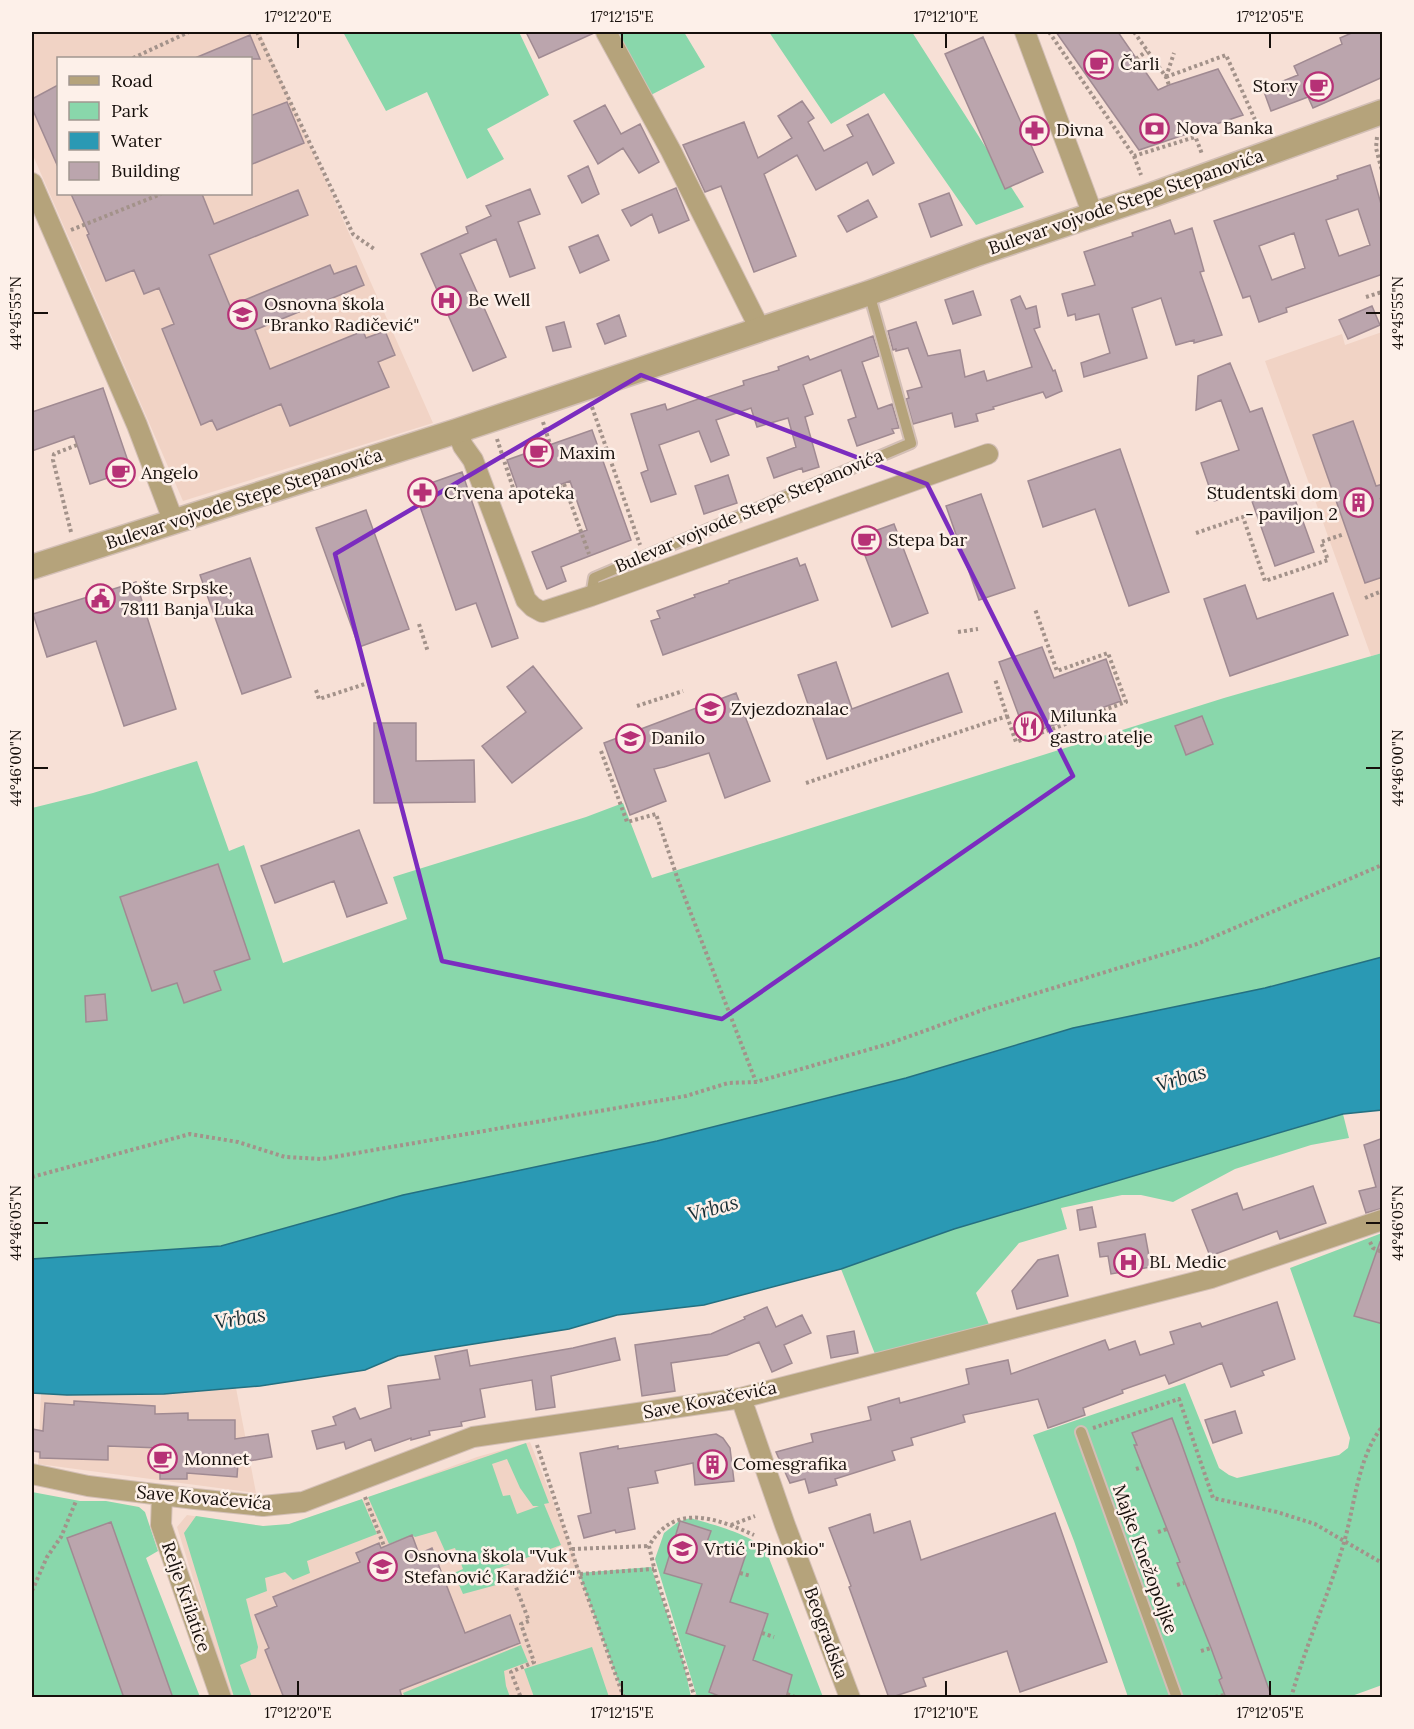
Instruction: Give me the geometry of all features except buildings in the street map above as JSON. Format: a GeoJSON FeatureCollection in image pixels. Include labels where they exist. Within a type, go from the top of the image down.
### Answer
{"type":"FeatureCollection","features":[{"type":"Feature","properties":{"kind":"street"},"geometry":{"type":"LineString","coordinates":[[606,32],[676,161],[760,329]]}},
{"type":"Feature","properties":{"kind":"street"},"geometry":{"type":"LineString","coordinates":[[1024,32],[1093,215]]}},
{"type":"Feature","properties":{"kind":"street","name":"Bulevar vojvode Stepe Stepanovića"},"geometry":{"type":"LineString","coordinates":[[32,567],[457,431],[869,293],[1383,112]]}},
{"type":"Feature","properties":{"kind":"street"},"geometry":{"type":"LineString","coordinates":[[32,183],[137,425],[173,520]]}},
{"type":"Feature","properties":{"kind":"street","name":"Bulevar vojvode Stepe Stepanovića"},"geometry":{"type":"LineString","coordinates":[[457,431],[472,460],[526,600],[542,612],[988,454]]}},
{"type":"Feature","properties":{"kind":"street","name":"Save Kovačevića"},"geometry":{"type":"LineString","coordinates":[[32,1474],[88,1486],[263,1506],[303,1502],[473,1437],[741,1398],[1190,1284],[1383,1220]]}},
{"type":"Feature","properties":{"kind":"street","name":"Beogradska"},"geometry":{"type":"LineString","coordinates":[[741,1398],[785,1525],[850,1698]]}},
{"type":"Feature","properties":{"kind":"street","name":"Relje Krilatice"},"geometry":{"type":"LineString","coordinates":[[162,1495],[161,1525],[221,1698]]}},
{"type":"Feature","properties":{"kind":"lane","name":"Bulevar vojvode Stepe Stepanovića"},"geometry":{"type":"LineString","coordinates":[[591,596],[594,578],[911,442],[869,293]]}},
{"type":"Feature","properties":{"kind":"lane","name":"Majke Knežopoljke"},"geometry":{"type":"LineString","coordinates":[[1081,1432],[1177,1698]]}},
{"type":"Feature","properties":{"kind":"path"},"geometry":{"type":"LineString","coordinates":[[135,57],[189,32]]}},
{"type":"Feature","properties":{"kind":"path"},"geometry":{"type":"LineString","coordinates":[[257,32],[353,234],[374,249]]}},
{"type":"Feature","properties":{"kind":"path"},"geometry":{"type":"LineString","coordinates":[[1049,32],[1134,156],[1141,175]]}},
{"type":"Feature","properties":{"kind":"path"},"geometry":{"type":"LineString","coordinates":[[1134,32],[1166,77],[1168,85]]}},
{"type":"Feature","properties":{"kind":"path"},"geometry":{"type":"LineString","coordinates":[[1136,59],[1147,51]]}},
{"type":"Feature","properties":{"kind":"path"},"geometry":{"type":"LineString","coordinates":[[1166,77],[1174,53]]}},
{"type":"Feature","properties":{"kind":"path"},"geometry":{"type":"LineString","coordinates":[[1166,77],[1226,55],[1261,134]]}},
{"type":"Feature","properties":{"kind":"path"},"geometry":{"type":"LineString","coordinates":[[1090,94],[1095,89]]}},
{"type":"Feature","properties":{"kind":"path"},"geometry":{"type":"LineString","coordinates":[[1134,156],[1195,135],[1202,154]]}},
{"type":"Feature","properties":{"kind":"path"},"geometry":{"type":"LineString","coordinates":[[1377,137],[1376,148],[1383,171]]}},
{"type":"Feature","properties":{"kind":"path"},"geometry":{"type":"LineString","coordinates":[[54,237],[159,195]]}},
{"type":"Feature","properties":{"kind":"path"},"geometry":{"type":"LineString","coordinates":[[1366,297],[1383,292]]}},
{"type":"Feature","properties":{"kind":"path"},"geometry":{"type":"LineString","coordinates":[[590,404],[644,555]]}},
{"type":"Feature","properties":{"kind":"path"},"geometry":{"type":"LineString","coordinates":[[542,420],[550,444]]}},
{"type":"Feature","properties":{"kind":"path"},"geometry":{"type":"LineString","coordinates":[[496,435],[517,501],[564,484],[588,554]]}},
{"type":"Feature","properties":{"kind":"path"},"geometry":{"type":"LineString","coordinates":[[71,532],[52,460],[54,454],[77,445]]}},
{"type":"Feature","properties":{"kind":"path"},"geometry":{"type":"LineString","coordinates":[[1196,533],[1243,517],[1265,581],[1328,560],[1321,542],[1344,534]]}},
{"type":"Feature","properties":{"kind":"path"},"geometry":{"type":"LineString","coordinates":[[1365,598],[1383,591]]}},
{"type":"Feature","properties":{"kind":"path"},"geometry":{"type":"LineString","coordinates":[[995,679],[1016,742],[1126,702],[1108,653],[1057,671],[1035,609]]}},
{"type":"Feature","properties":{"kind":"path"},"geometry":{"type":"LineString","coordinates":[[419,624],[428,652]]}},
{"type":"Feature","properties":{"kind":"path"},"geometry":{"type":"LineString","coordinates":[[958,632],[978,629]]}},
{"type":"Feature","properties":{"kind":"path"},"geometry":{"type":"LineString","coordinates":[[315,690],[319,699],[371,682]]}},
{"type":"Feature","properties":{"kind":"path"},"geometry":{"type":"LineString","coordinates":[[638,706],[683,691]]}},
{"type":"Feature","properties":{"kind":"path"},"geometry":{"type":"LineString","coordinates":[[806,783],[1007,716]]}},
{"type":"Feature","properties":{"kind":"path"},"geometry":{"type":"LineString","coordinates":[[601,751],[627,822],[656,814],[678,880],[756,1082]]}},
{"type":"Feature","properties":{"kind":"path"},"geometry":{"type":"LineString","coordinates":[[32,1177],[190,1134],[238,1142],[285,1156],[322,1160],[687,1096],[728,1083],[756,1082],[888,1044],[988,1008],[1197,944],[1383,864]]}},
{"type":"Feature","properties":{"kind":"path"},"geometry":{"type":"LineString","coordinates":[[1368,1236],[1373,1248],[1383,1252]]}},
{"type":"Feature","properties":{"kind":"path"},"geometry":{"type":"LineString","coordinates":[[1081,1432],[1179,1399],[1213,1498],[1277,1512],[1315,1524],[1383,1563]]}},
{"type":"Feature","properties":{"kind":"path"},"geometry":{"type":"LineString","coordinates":[[531,1427],[624,1698]]}},
{"type":"Feature","properties":{"kind":"path"},"geometry":{"type":"LineString","coordinates":[[1291,1698],[1345,1540],[1364,1462],[1373,1439],[1383,1427]]}},
{"type":"Feature","properties":{"kind":"path"},"geometry":{"type":"LineString","coordinates":[[1136,1469],[1142,1467]]}},
{"type":"Feature","properties":{"kind":"path"},"geometry":{"type":"LineString","coordinates":[[363,1493],[384,1546]]}},
{"type":"Feature","properties":{"kind":"path"},"geometry":{"type":"LineString","coordinates":[[32,1591],[47,1557],[61,1538],[79,1495]]}},
{"type":"Feature","properties":{"kind":"path"},"geometry":{"type":"LineString","coordinates":[[695,1698],[654,1569],[649,1546],[660,1529],[679,1518],[692,1516],[731,1525],[754,1535]]}},
{"type":"Feature","properties":{"kind":"path"},"geometry":{"type":"LineString","coordinates":[[731,1525],[755,1516]]}},
{"type":"Feature","properties":{"kind":"path"},"geometry":{"type":"LineString","coordinates":[[1158,1532],[1167,1529]]}},
{"type":"Feature","properties":{"kind":"path"},"geometry":{"type":"LineString","coordinates":[[572,1549],[649,1546]]}},
{"type":"Feature","properties":{"kind":"path"},"geometry":{"type":"LineString","coordinates":[[580,1574],[654,1569]]}},
{"type":"Feature","properties":{"kind":"path"},"geometry":{"type":"LineString","coordinates":[[740,1573],[751,1576]]}},
{"type":"Feature","properties":{"kind":"path"},"geometry":{"type":"LineString","coordinates":[[514,1582],[529,1621],[521,1624],[534,1662],[511,1672],[521,1698]]}},
{"type":"Feature","properties":{"kind":"path"},"geometry":{"type":"LineString","coordinates":[[1178,1585],[1184,1583]]}},
{"type":"Feature","properties":{"kind":"path"},"geometry":{"type":"LineString","coordinates":[[762,1633],[774,1637]]}},
{"type":"Feature","properties":{"kind":"path"},"geometry":{"type":"LineString","coordinates":[[1201,1651],[1211,1647]]}},
{"type":"Feature","properties":{"kind":"path"},"geometry":{"type":"LineString","coordinates":[[787,1694],[798,1698]]}},
{"type":"Feature","properties":{"kind":"path"},"geometry":{"type":"LineString","coordinates":[[1215,1697],[1225,1695]]}},
{"type":"Feature","properties":{"kind":"highlighted area"},"geometry":{"type":"Polygon","coordinates":[[[641,375],[927,484],[1073,776],[722,1019],[442,961],[335,554],[641,375]]]}},
{"type":"Feature","properties":{"kind":"shaded area","name":"Osnovna škola \"Branko Radičević\""},"geometry":{"type":"Polygon","coordinates":[[[32,32],[260,32],[433,423],[183,501],[32,153],[32,32]]]}},
{"type":"Feature","properties":{"kind":"shaded area"},"geometry":{"type":"Polygon","coordinates":[[[1382,332],[1382,653],[1371,656],[1265,361],[1342,334],[1345,345],[1382,332]]]}},
{"type":"Feature","properties":{"kind":"shaded area"},"geometry":{"type":"Polygon","coordinates":[[[236,1388],[256,1493],[38,1464],[41,1393],[164,1394],[236,1388]]]}},
{"type":"Feature","properties":{"kind":"shaded area","name":"Osnovna škola \"Vuk Stefanović Karadžić\""},"geometry":{"type":"Polygon","coordinates":[[[530,1442],[572,1549],[624,1697],[230,1697],[177,1527],[187,1515],[269,1527],[289,1524],[362,1500],[477,1457],[530,1442]]]}},
{"type":"Feature","properties":{"kind":"green space"},"geometry":{"type":"Polygon","coordinates":[[[343,32],[519,32],[549,95],[487,129],[504,159],[467,179],[427,92],[386,111],[343,32]]]}},
{"type":"Feature","properties":{"kind":"green space"},"geometry":{"type":"Polygon","coordinates":[[[616,32],[684,32],[705,67],[649,96],[616,32]]]}},
{"type":"Feature","properties":{"kind":"green space"},"geometry":{"type":"Polygon","coordinates":[[[769,32],[912,32],[1024,207],[976,225],[884,93],[831,124],[769,32]]]}},
{"type":"Feature","properties":{"kind":"green space"},"geometry":{"type":"Polygon","coordinates":[[[1382,653],[1382,957],[1265,988],[1073,1028],[906,1078],[657,1141],[403,1195],[221,1246],[32,1259],[32,808],[93,793],[197,761],[229,851],[244,845],[283,963],[407,919],[393,877],[586,817],[623,803],[652,878],[1224,698],[1382,653]]]}},
{"type":"Feature","properties":{"kind":"green space"},"geometry":{"type":"Polygon","coordinates":[[[1343,1114],[1349,1138],[1311,1145],[1235,1169],[1173,1202],[1141,1195],[1122,1195],[1061,1208],[1067,1229],[1019,1243],[976,1293],[990,1327],[875,1354],[841,1269],[954,1229],[1343,1114]]]}},
{"type":"Feature","properties":{"kind":"green space"},"geometry":{"type":"Polygon","coordinates":[[[1382,1233],[1382,1685],[1349,1697],[1128,1697],[1074,1541],[1033,1435],[1185,1383],[1219,1468],[1229,1475],[1237,1478],[1339,1455],[1348,1448],[1350,1438],[1290,1268],[1382,1233]]]}},
{"type":"Feature","properties":{"kind":"green space"},"geometry":{"type":"Polygon","coordinates":[[[526,1443],[549,1503],[544,1504],[561,1545],[494,1570],[500,1584],[463,1594],[454,1573],[463,1569],[455,1548],[445,1551],[436,1531],[415,1537],[412,1535],[389,1544],[368,1497],[526,1443]],[[507,1459],[492,1464],[503,1496],[510,1495],[517,1514],[539,1506],[533,1506],[520,1488],[507,1459]]]}},
{"type":"Feature","properties":{"kind":"green space"},"geometry":{"type":"Polygon","coordinates":[[[32,1492],[80,1501],[106,1501],[139,1507],[145,1512],[158,1551],[146,1558],[200,1697],[32,1697],[32,1492]]]}},
{"type":"Feature","properties":{"kind":"green space"},"geometry":{"type":"Polygon","coordinates":[[[362,1499],[377,1534],[307,1561],[310,1573],[293,1580],[285,1572],[265,1578],[267,1591],[246,1599],[258,1647],[256,1658],[240,1665],[252,1697],[234,1697],[184,1533],[196,1516],[263,1526],[289,1524],[362,1499]]]}},
{"type":"Feature","properties":{"kind":"green space"},"geometry":{"type":"Polygon","coordinates":[[[690,1518],[743,1536],[767,1553],[823,1697],[697,1697],[655,1559],[664,1533],[678,1522],[690,1518]]]}},
{"type":"Feature","properties":{"kind":"green space"},"geometry":{"type":"Polygon","coordinates":[[[651,1567],[683,1660],[691,1697],[624,1697],[579,1573],[651,1567]]]}},
{"type":"Feature","properties":{"kind":"green space"},"geometry":{"type":"Polygon","coordinates":[[[521,1645],[528,1662],[504,1671],[510,1697],[405,1697],[403,1693],[521,1645]]]}},
{"type":"Feature","properties":{"kind":"green space"},"geometry":{"type":"Polygon","coordinates":[[[592,1647],[609,1697],[534,1697],[524,1669],[592,1647]]]}},
{"type":"Feature","properties":{"kind":"water","name":"Vrbas"},"geometry":{"type":"Polygon","coordinates":[[[1382,957],[1382,1110],[1343,1114],[954,1229],[841,1269],[704,1305],[617,1315],[569,1329],[398,1356],[365,1370],[260,1386],[164,1394],[32,1393],[32,1259],[221,1246],[403,1195],[657,1141],[906,1078],[1073,1028],[1265,988],[1382,957]]]}},
{"type":"Feature","properties":{"kind":"place","name":"Čarli"},"geometry":{"type":"Point","coordinates":[1099,64]}},
{"type":"Feature","properties":{"kind":"place","name":"Story"},"geometry":{"type":"Point","coordinates":[1319,86]}},
{"type":"Feature","properties":{"kind":"place","name":"Nova Banka"},"geometry":{"type":"Point","coordinates":[1155,128]}},
{"type":"Feature","properties":{"kind":"place","name":"Divna"},"geometry":{"type":"Point","coordinates":[1035,130]}},
{"type":"Feature","properties":{"kind":"place","name":"Be Well"},"geometry":{"type":"Point","coordinates":[447,300]}},
{"type":"Feature","properties":{"kind":"place","name":"Osnovna škola \"Branko Radičević\""},"geometry":{"type":"Point","coordinates":[243,314]}},
{"type":"Feature","properties":{"kind":"place","name":"Maxim"},"geometry":{"type":"Point","coordinates":[538,453]}},
{"type":"Feature","properties":{"kind":"place","name":"Angelo"},"geometry":{"type":"Point","coordinates":[120,473]}},
{"type":"Feature","properties":{"kind":"place","name":"Crvena apoteka"},"geometry":{"type":"Point","coordinates":[423,493]}},
{"type":"Feature","properties":{"kind":"place","name":"Studentski dom - paviljon 2"},"geometry":{"type":"Point","coordinates":[1359,503]}},
{"type":"Feature","properties":{"kind":"place","name":"Stepa bar"},"geometry":{"type":"Point","coordinates":[867,540]}},
{"type":"Feature","properties":{"kind":"place","name":"Pošte Srpske, 78111 Banja Luka"},"geometry":{"type":"Point","coordinates":[100,598]}},
{"type":"Feature","properties":{"kind":"place","name":"Zvjezdoznalac"},"geometry":{"type":"Point","coordinates":[710,709]}},
{"type":"Feature","properties":{"kind":"place","name":"Milunka gastro atelje"},"geometry":{"type":"Point","coordinates":[1029,726]}},
{"type":"Feature","properties":{"kind":"place","name":"Danilo"},"geometry":{"type":"Point","coordinates":[630,738]}},
{"type":"Feature","properties":{"kind":"place","name":"BL Medic"},"geometry":{"type":"Point","coordinates":[1128,1262]}},
{"type":"Feature","properties":{"kind":"place","name":"Monnet"},"geometry":{"type":"Point","coordinates":[163,1459]}},
{"type":"Feature","properties":{"kind":"place","name":"Comesgrafika"},"geometry":{"type":"Point","coordinates":[712,1464]}},
{"type":"Feature","properties":{"kind":"place","name":"Vrtić \"Pinokio\""},"geometry":{"type":"Point","coordinates":[683,1549]}},
{"type":"Feature","properties":{"kind":"place","name":"Osnovna škola \"Vuk Stefanović Karadžić\""},"geometry":{"type":"Point","coordinates":[383,1566]}}]}
